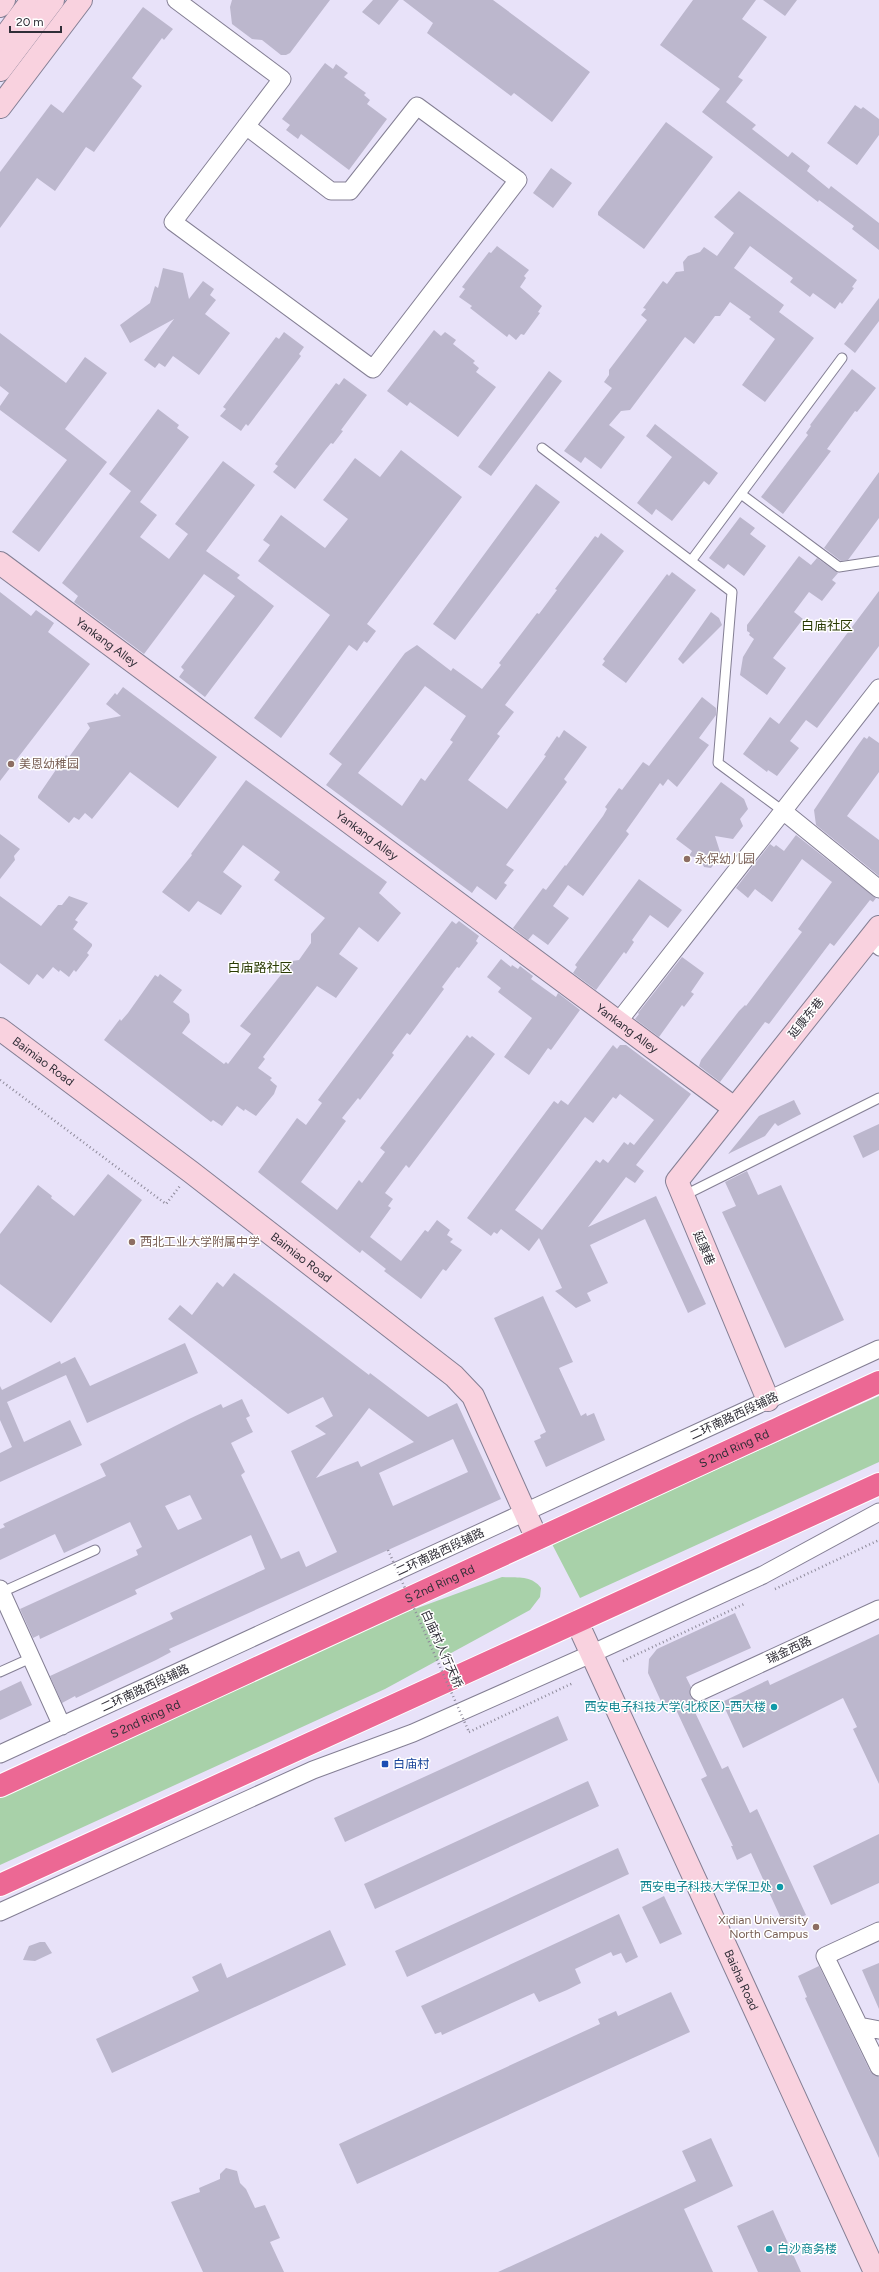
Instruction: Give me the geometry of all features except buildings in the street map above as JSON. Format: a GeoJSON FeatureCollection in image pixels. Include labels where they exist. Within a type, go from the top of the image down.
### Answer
{"type":"FeatureCollection","features":[{"type":"Feature","properties":{"kind":"highway","name":"S 2nd Ring Rd"},"geometry":{"type":"LineString","coordinates":[[0,1786],[879,1382]]}},
{"type":"Feature","properties":{"kind":"highway"},"geometry":{"type":"LineString","coordinates":[[0,1885],[879,1484]]}},
{"type":"Feature","properties":{"kind":"street"},"geometry":{"type":"LineString","coordinates":[[0,6],[4,0]]}},
{"type":"Feature","properties":{"kind":"street"},"geometry":{"type":"LineString","coordinates":[[0,43],[32,0]]}},
{"type":"Feature","properties":{"kind":"street"},"geometry":{"type":"LineString","coordinates":[[0,70],[53,0]]}},
{"type":"Feature","properties":{"kind":"street"},"geometry":{"type":"LineString","coordinates":[[0,107],[81,0]]}},
{"type":"Feature","properties":{"kind":"street"},"geometry":{"type":"LineString","coordinates":[[176,0],[282,79],[246,126],[173,222],[373,369],[518,180],[417,106],[350,191],[331,191],[246,126]]}},
{"type":"Feature","properties":{"kind":"street","name":"Yankang Alley"},"geometry":{"type":"LineString","coordinates":[[0,563],[734,1108]]}},
{"type":"Feature","properties":{"kind":"street"},"geometry":{"type":"LineString","coordinates":[[618,1022],[879,688]]}},
{"type":"Feature","properties":{"kind":"street"},"geometry":{"type":"LineString","coordinates":[[783,811],[879,889]]}},
{"type":"Feature","properties":{"kind":"street","name":"延康东巷"},"geometry":{"type":"LineString","coordinates":[[734,1108],[875,940]]}},
{"type":"Feature","properties":{"kind":"street","name":"Baimiao Road"},"geometry":{"type":"LineString","coordinates":[[0,1029],[191,1172],[454,1376],[473,1396],[537,1539]]}},
{"type":"Feature","properties":{"kind":"street","name":"延康巷"},"geometry":{"type":"LineString","coordinates":[[734,1108],[677,1181],[768,1400]]}},
{"type":"Feature","properties":{"kind":"street","name":"二环南路西段辅路"},"geometry":{"type":"LineString","coordinates":[[0,1754],[879,1349]]}},
{"type":"Feature","properties":{"kind":"street"},"geometry":{"type":"LineString","coordinates":[[0,1912],[313,1770],[413,1733],[591,1654],[764,1575],[879,1512]]}},
{"type":"Feature","properties":{"kind":"street"},"geometry":{"type":"LineString","coordinates":[[0,1591],[62,1726]]}},
{"type":"Feature","properties":{"kind":"street","name":"瑞金西路"},"geometry":{"type":"LineString","coordinates":[[699,1692],[879,1609]]}},
{"type":"Feature","properties":{"kind":"street","name":"Baisha Road"},"geometry":{"type":"LineString","coordinates":[[577,1622],[875,2272]]}},
{"type":"Feature","properties":{"kind":"street"},"geometry":{"type":"LineString","coordinates":[[879,1931],[825,1956],[879,2067]]}},
{"type":"Feature","properties":{"kind":"street"},"geometry":{"type":"LineString","coordinates":[[859,2026],[879,2030]]}},
{"type":"Feature","properties":{"kind":"lane"},"geometry":{"type":"LineString","coordinates":[[691,561],[842,358]]}},
{"type":"Feature","properties":{"kind":"lane"},"geometry":{"type":"LineString","coordinates":[[542,448],[732,592],[718,763],[783,811]]}},
{"type":"Feature","properties":{"kind":"lane"},"geometry":{"type":"LineString","coordinates":[[742,494],[839,567],[879,561]]}},
{"type":"Feature","properties":{"kind":"lane"},"geometry":{"type":"LineString","coordinates":[[683,1196],[879,1098]]}},
{"type":"Feature","properties":{"kind":"lane"},"geometry":{"type":"LineString","coordinates":[[0,1591],[95,1550]]}},
{"type":"Feature","properties":{"kind":"lane"},"geometry":{"type":"LineString","coordinates":[[0,1672],[31,1658]]}},
{"type":"Feature","properties":{"kind":"path"},"geometry":{"type":"LineString","coordinates":[[0,1080],[166,1204],[191,1172]]}},
{"type":"Feature","properties":{"kind":"path","name":"白庙村人行天桥"},"geometry":{"type":"LineString","coordinates":[[388,1550],[469,1732],[573,1683]]}},
{"type":"Feature","properties":{"kind":"green space"},"geometry":{"type":"Polygon","coordinates":[[[879,1396],[879,1462],[580,1598],[552,1544],[879,1396]]]}},
{"type":"Feature","properties":{"kind":"green space"},"geometry":{"type":"Polygon","coordinates":[[[502,1577],[518,1577],[528,1579],[533,1581],[541,1588],[540,1597],[530,1610],[385,1689],[0,1865],[0,1798],[393,1617],[502,1577]]]}},
{"type":"Feature","properties":{"kind":"place","name":"美恩幼稚园"},"geometry":{"type":"Point","coordinates":[11,764]}},
{"type":"Feature","properties":{"kind":"place","name":"永保幼儿园"},"geometry":{"type":"Point","coordinates":[687,859]}},
{"type":"Feature","properties":{"kind":"place","name":"西北工业大学附属中学"},"geometry":{"type":"Point","coordinates":[132,1242]}},
{"type":"Feature","properties":{"kind":"place","name":"西安电子科技大学(北校区)-西大楼"},"geometry":{"type":"Point","coordinates":[774,1707]}},
{"type":"Feature","properties":{"kind":"place","name":"白庙村"},"geometry":{"type":"Point","coordinates":[385,1764]}},
{"type":"Feature","properties":{"kind":"place","name":"西安电子科技大学保卫处"},"geometry":{"type":"Point","coordinates":[780,1887]}},
{"type":"Feature","properties":{"kind":"place","name":"Xidian University North Campus"},"geometry":{"type":"Point","coordinates":[816,1927]}},
{"type":"Feature","properties":{"kind":"place","name":"白沙商务楼"},"geometry":{"type":"Point","coordinates":[769,2249]}},
{"type":"Feature","properties":{"kind":"district","name":"白庙社区"},"geometry":{"type":"Point","coordinates":[827,625]}},
{"type":"Feature","properties":{"kind":"district","name":"白庙路社区"},"geometry":{"type":"Point","coordinates":[260,967]}}]}
